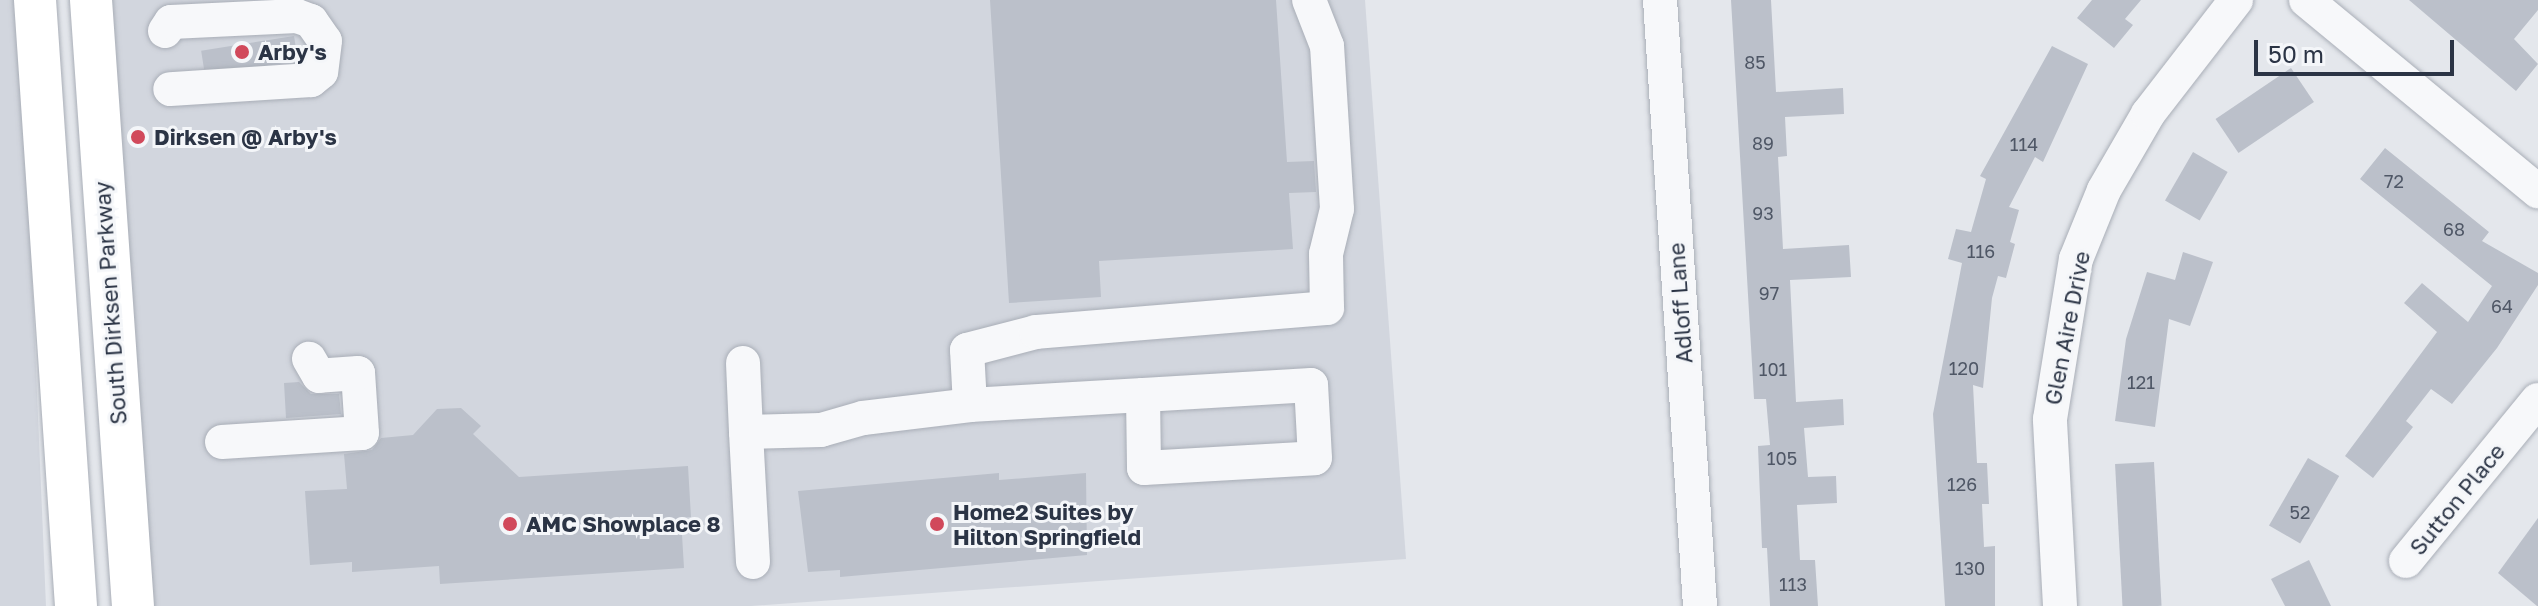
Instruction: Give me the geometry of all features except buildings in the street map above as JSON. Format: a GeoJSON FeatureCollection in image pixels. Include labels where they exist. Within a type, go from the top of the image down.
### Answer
{"type":"FeatureCollection","features":[{"type":"Feature","properties":{"kind":"main road"},"geometry":{"type":"LineString","coordinates":[[35,0],[76,606]]}},
{"type":"Feature","properties":{"kind":"main road","name":"South Dirksen Parkway"},"geometry":{"type":"LineString","coordinates":[[91,0],[133,606]]}},
{"type":"Feature","properties":{"kind":"street"},"geometry":{"type":"LineString","coordinates":[[164,15],[224,0]]}},
{"type":"Feature","properties":{"kind":"street"},"geometry":{"type":"LineString","coordinates":[[970,405],[967,350],[1036,332],[1327,308],[1326,254],[1336,194],[1327,46],[1309,0]]}},
{"type":"Feature","properties":{"kind":"street","name":"Adloff Lane"},"geometry":{"type":"LineString","coordinates":[[1660,0],[1700,606]]}},
{"type":"Feature","properties":{"kind":"street","name":"Glen Aire Drive"},"geometry":{"type":"LineString","coordinates":[[2060,606],[2050,419],[2076,259],[2104,190],[2148,114],[2236,0]]}},
{"type":"Feature","properties":{"kind":"street"},"geometry":{"type":"LineString","coordinates":[[2306,0],[2538,191]]}},
{"type":"Feature","properties":{"kind":"street"},"geometry":{"type":"LineString","coordinates":[[164,15],[171,22],[297,16],[311,21],[325,41],[321,72],[311,80],[170,89]]}},
{"type":"Feature","properties":{"kind":"street"},"geometry":{"type":"LineString","coordinates":[[222,442],[362,433],[358,373],[319,376],[309,359]]}},
{"type":"Feature","properties":{"kind":"street"},"geometry":{"type":"LineString","coordinates":[[743,363],[753,562]]}},
{"type":"Feature","properties":{"kind":"street"},"geometry":{"type":"LineString","coordinates":[[746,432],[821,430],[863,418],[970,405],[1311,385],[1315,458],[1144,468],[1143,395]]}},
{"type":"Feature","properties":{"kind":"street","name":"Sutton Place"},"geometry":{"type":"LineString","coordinates":[[2406,561],[2538,400]]}},
{"type":"Feature","properties":{"kind":"shaded area"},"geometry":{"type":"Polygon","coordinates":[[[0,0],[19,0],[22,37],[46,606],[0,606],[0,0]]]}},
{"type":"Feature","properties":{"kind":"shaded area"},"geometry":{"type":"Polygon","coordinates":[[[111,0],[1365,0],[1406,559],[751,606],[152,606],[111,0]]]}},
{"type":"Feature","properties":{"kind":"place","name":"Arby's"},"geometry":{"type":"Point","coordinates":[242,52]}},
{"type":"Feature","properties":{"kind":"place","name":"Dirksen @ Arby's"},"geometry":{"type":"Point","coordinates":[138,137]}},
{"type":"Feature","properties":{"kind":"place","name":"AMC Showplace 8"},"geometry":{"type":"Point","coordinates":[510,524]}},
{"type":"Feature","properties":{"kind":"place","name":"Home2 Suites by Hilton Springfield"},"geometry":{"type":"Point","coordinates":[937,524]}}]}
